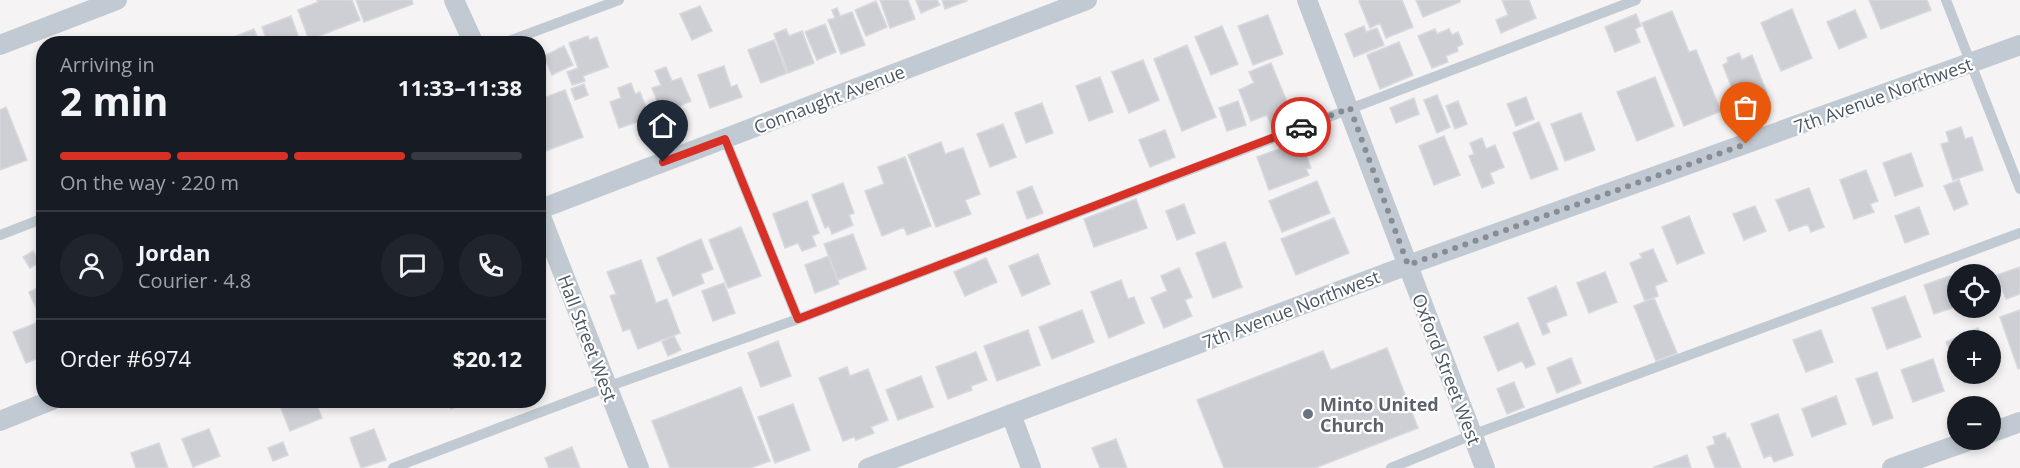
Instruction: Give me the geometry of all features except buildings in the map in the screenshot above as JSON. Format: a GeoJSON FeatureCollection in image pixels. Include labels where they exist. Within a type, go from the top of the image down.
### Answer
{"type":"FeatureCollection","features":[{"type":"Feature","properties":{"kind":"street"},"geometry":{"type":"LineString","coordinates":[[0,45],[117,0]]}},
{"type":"Feature","properties":{"kind":"street"},"geometry":{"type":"LineString","coordinates":[[454,0],[470,36]]}},
{"type":"Feature","properties":{"kind":"street","name":"Connaught Avenue"},"geometry":{"type":"LineString","coordinates":[[546,206],[1087,0]]}},
{"type":"Feature","properties":{"kind":"street","name":"Oxford Street West"},"geometry":{"type":"LineString","coordinates":[[1308,0],[1485,468]]}},
{"type":"Feature","properties":{"kind":"street","name":"7th Avenue Northwest"},"geometry":{"type":"LineString","coordinates":[[868,468],[1408,265],[2020,45]]}},
{"type":"Feature","properties":{"kind":"street","name":"Hall Street West"},"geometry":{"type":"LineString","coordinates":[[546,227],[639,468]]}},
{"type":"Feature","properties":{"kind":"street"},"geometry":{"type":"LineString","coordinates":[[0,421],[36,406]]}},
{"type":"Feature","properties":{"kind":"street"},"geometry":{"type":"LineString","coordinates":[[1011,414],[1031,468]]}},
{"type":"Feature","properties":{"kind":"street"},"geometry":{"type":"LineString","coordinates":[[2001,429],[2020,422]]}},
{"type":"Feature","properties":{"kind":"street"},"geometry":{"type":"LineString","coordinates":[[1892,468],[1947,449]]}},
{"type":"Feature","properties":{"kind":"lane"},"geometry":{"type":"LineString","coordinates":[[522,36],[619,0]]}},
{"type":"Feature","properties":{"kind":"lane"},"geometry":{"type":"LineString","coordinates":[[393,468],[607,387],[798,319],[1636,0]]}},
{"type":"Feature","properties":{"kind":"lane"},"geometry":{"type":"LineString","coordinates":[[1946,0],[2020,189]]}},
{"type":"Feature","properties":{"kind":"lane"},"geometry":{"type":"LineString","coordinates":[[725,139],[798,319]]}},
{"type":"Feature","properties":{"kind":"lane"},"geometry":{"type":"LineString","coordinates":[[0,235],[36,221]]}},
{"type":"Feature","properties":{"kind":"lane"},"geometry":{"type":"LineString","coordinates":[[1391,468],[1472,435],[2020,233]]}},
{"type":"Feature","properties":{"kind":"way so far"},"geometry":{"type":"LineString","coordinates":[[1301,127],[1350,108],[1408,265],[1746,144]]}},
{"type":"Feature","properties":{"kind":"place","name":"Minto United Church"},"geometry":{"type":"Point","coordinates":[1308,414]}},
{"type":"Feature","properties":{"kind":"route"},"geometry":{"type":"LineString","coordinates":[[663,162],[725,139],[798,319],[1301,127]]}}]}
